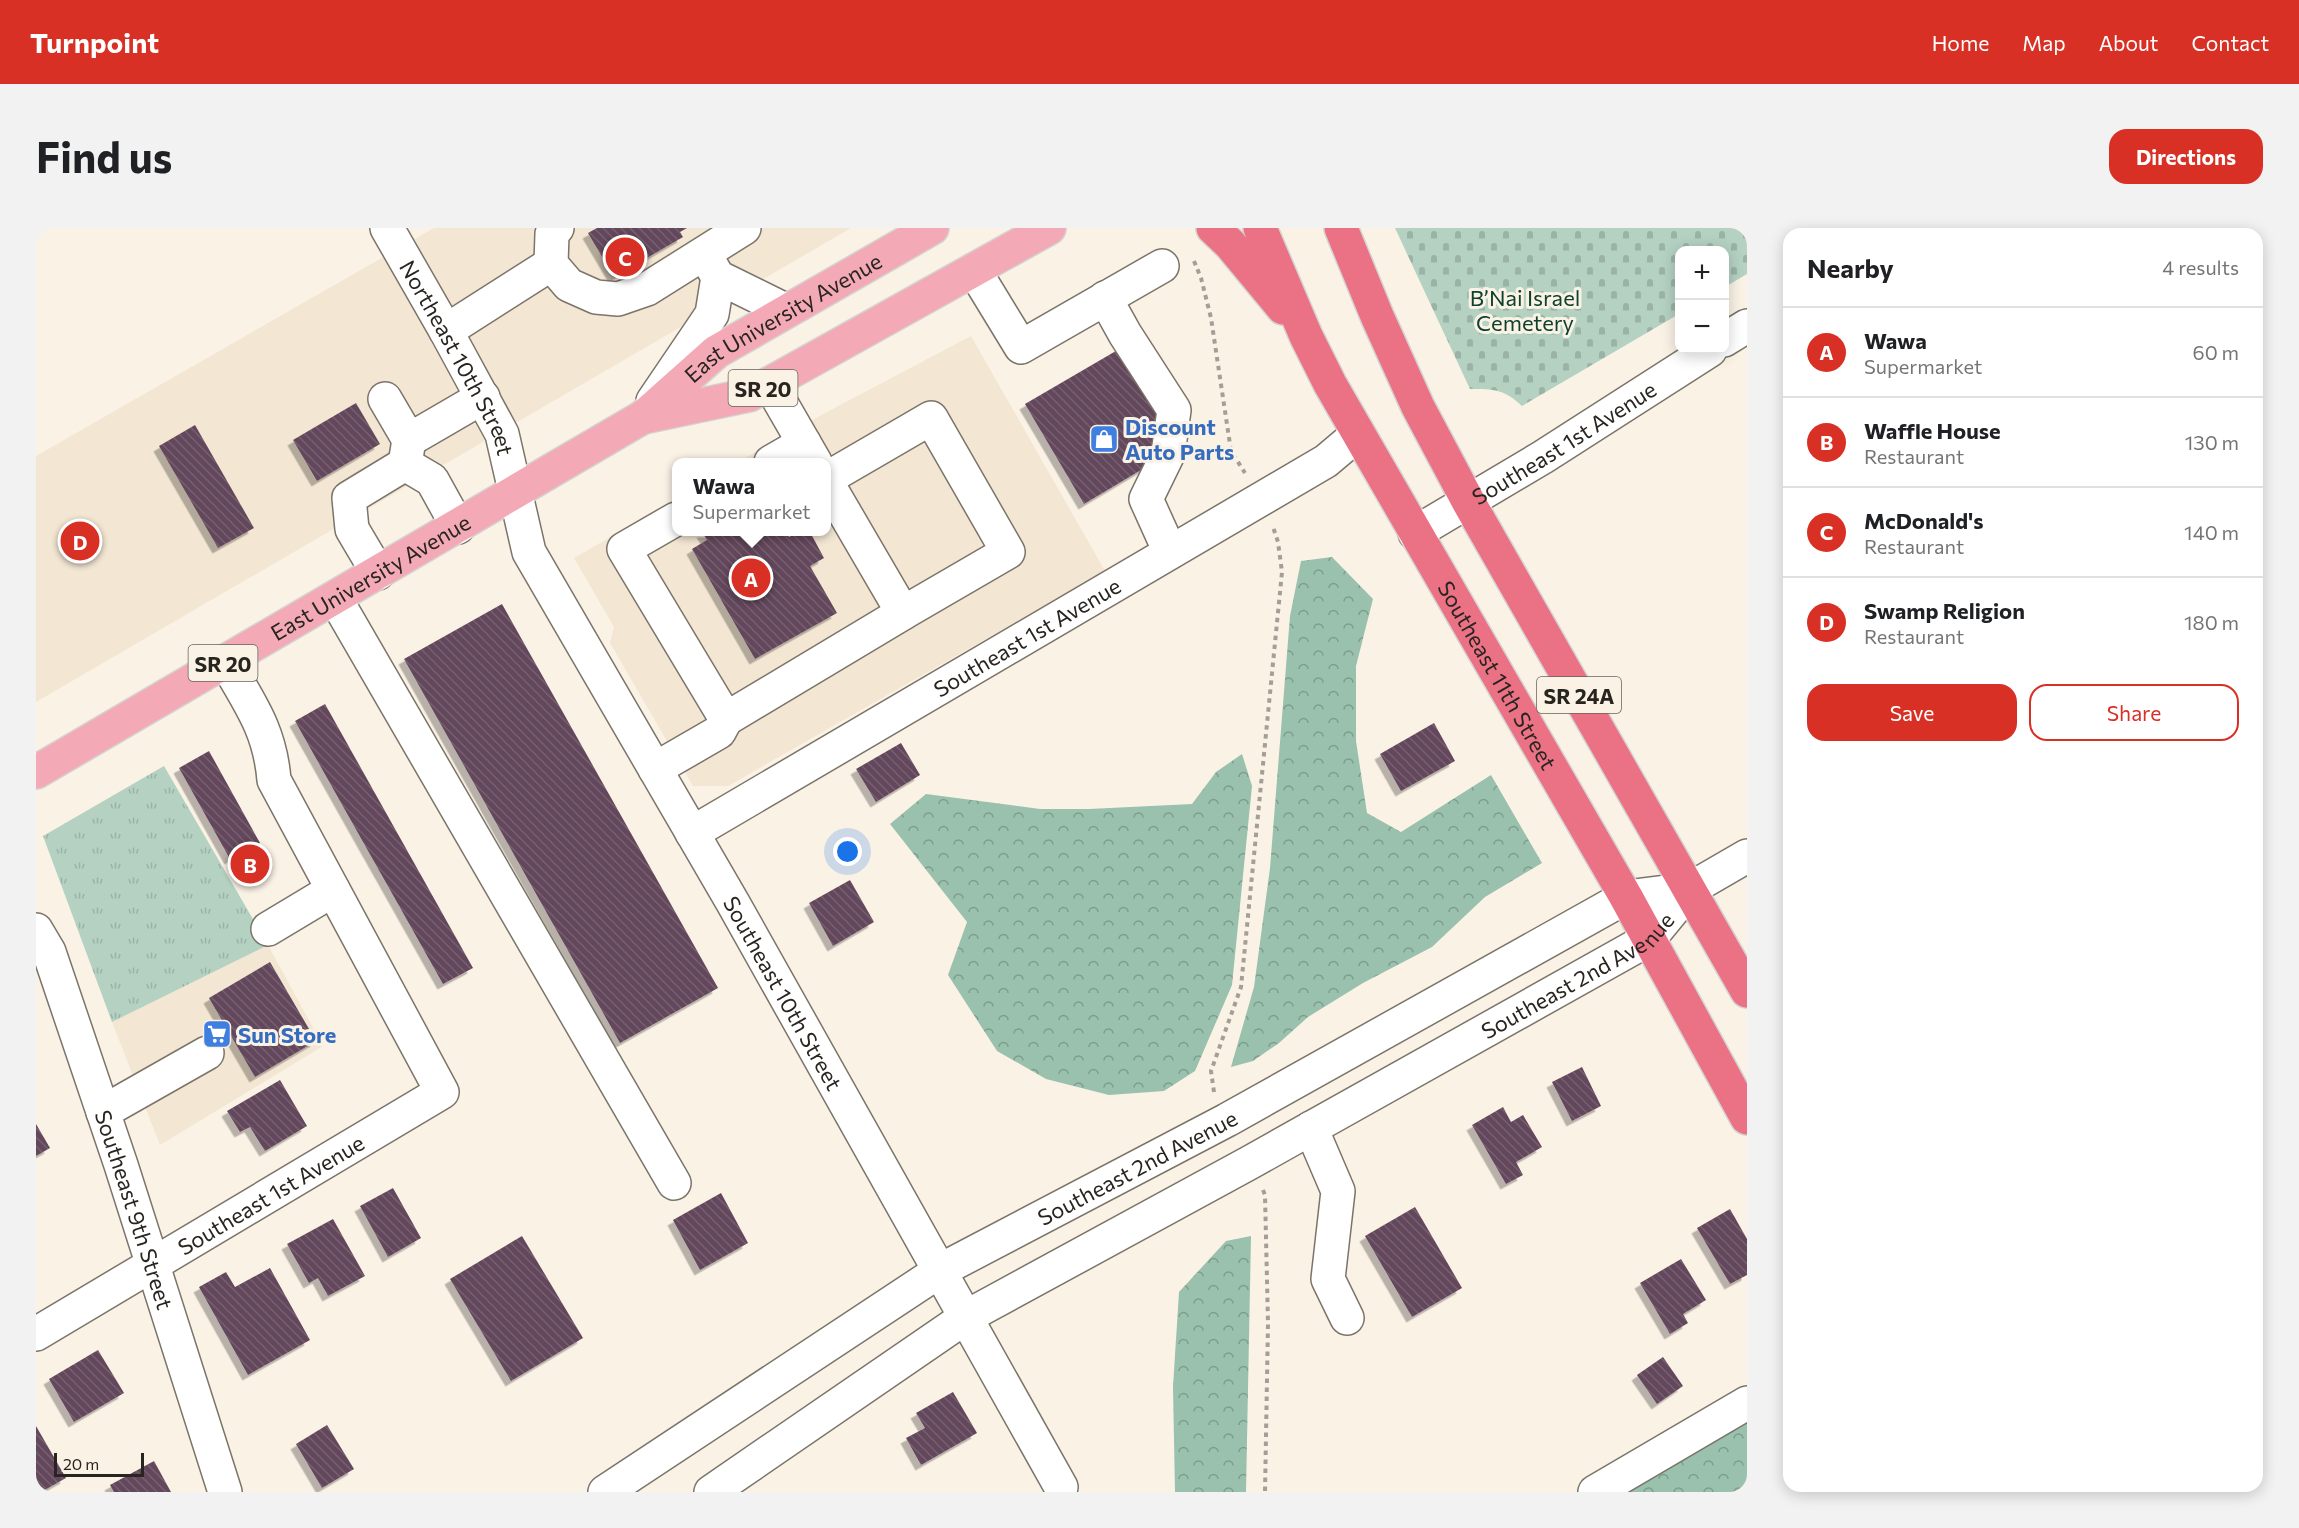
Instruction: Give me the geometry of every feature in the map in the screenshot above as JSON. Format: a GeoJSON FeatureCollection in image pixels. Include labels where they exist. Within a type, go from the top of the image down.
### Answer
{"type":"FeatureCollection","features":[{"type":"Feature","properties":{"kind":"highway"},"geometry":{"type":"LineString","coordinates":[[1213,228],[1230,244],[1306,336]]}},
{"type":"Feature","properties":{"kind":"highway","name":"Southeast 11th Street"},"geometry":{"type":"LineString","coordinates":[[1260,228],[1306,336],[1358,435],[1626,897],[1747,1118]]}},
{"type":"Feature","properties":{"kind":"highway","name":"SR 24A"},"geometry":{"type":"LineString","coordinates":[[1341,228],[1418,407],[1468,501],[1747,991]]}},
{"type":"Feature","properties":{"kind":"main road","name":"East University Avenue"},"geometry":{"type":"LineString","coordinates":[[36,772],[515,494],[642,417],[716,352],[785,310],[932,228]]}},
{"type":"Feature","properties":{"kind":"main road","name":"East University Avenue"},"geometry":{"type":"LineString","coordinates":[[642,417],[749,395],[1049,228]]}},
{"type":"Feature","properties":{"kind":"street","name":"Northeast 10th Street"},"geometry":{"type":"LineString","coordinates":[[387,228],[447,331],[502,434],[515,494]]}},
{"type":"Feature","properties":{"kind":"street"},"geometry":{"type":"LineString","coordinates":[[557,228],[552,234],[551,264],[569,285],[596,297],[618,299],[711,265],[744,228]]}},
{"type":"Feature","properties":{"kind":"street"},"geometry":{"type":"LineString","coordinates":[[447,331],[551,264]]}},
{"type":"Feature","properties":{"kind":"street"},"geometry":{"type":"LineString","coordinates":[[711,265],[785,310]]}},
{"type":"Feature","properties":{"kind":"street"},"geometry":{"type":"LineString","coordinates":[[642,417],[712,314],[711,265]]}},
{"type":"Feature","properties":{"kind":"street"},"geometry":{"type":"LineString","coordinates":[[974,270],[1021,347],[1162,266]]}},
{"type":"Feature","properties":{"kind":"street"},"geometry":{"type":"LineString","coordinates":[[1105,298],[1125,334],[1174,410],[1168,454],[1146,499],[1170,552]]}},
{"type":"Feature","properties":{"kind":"street"},"geometry":{"type":"LineString","coordinates":[[1729,337],[1747,326]]}},
{"type":"Feature","properties":{"kind":"street","name":"Southeast 1st Avenue"},"geometry":{"type":"LineString","coordinates":[[1415,532],[1543,457],[1704,354]]}},
{"type":"Feature","properties":{"kind":"street"},"geometry":{"type":"LineString","coordinates":[[770,384],[809,453],[788,458]]}},
{"type":"Feature","properties":{"kind":"street"},"geometry":{"type":"LineString","coordinates":[[378,573],[352,529],[349,498],[407,452],[483,398]]}},
{"type":"Feature","properties":{"kind":"street"},"geometry":{"type":"LineString","coordinates":[[385,399],[407,452],[432,480],[458,526]]}},
{"type":"Feature","properties":{"kind":"street"},"geometry":{"type":"LineString","coordinates":[[655,769],[719,732],[726,719],[1008,552],[931,418],[831,477]]}},
{"type":"Feature","properties":{"kind":"street","name":"Southeast 1st Avenue"},"geometry":{"type":"LineString","coordinates":[[692,833],[1326,461],[1358,435]]}},
{"type":"Feature","properties":{"kind":"street"},"geometry":{"type":"LineString","coordinates":[[831,489],[903,613]]}},
{"type":"Feature","properties":{"kind":"street","name":"Southeast 10th Street"},"geometry":{"type":"LineString","coordinates":[[515,494],[529,552],[692,833],[1061,1487]]}},
{"type":"Feature","properties":{"kind":"street"},"geometry":{"type":"LineString","coordinates":[[672,521],[624,549],[726,719]]}},
{"type":"Feature","properties":{"kind":"street"},"geometry":{"type":"LineString","coordinates":[[335,598],[674,1183]]}},
{"type":"Feature","properties":{"kind":"street"},"geometry":{"type":"LineString","coordinates":[[226,662],[264,729],[272,755],[274,780],[333,890],[268,929]]}},
{"type":"Feature","properties":{"kind":"street","name":"Southeast 2nd Avenue"},"geometry":{"type":"LineString","coordinates":[[711,1492],[966,1317],[1649,939],[1690,889],[1747,856]]}},
{"type":"Feature","properties":{"kind":"street","name":"Southeast 2nd Avenue"},"geometry":{"type":"LineString","coordinates":[[605,1492],[940,1270],[1227,1120],[1626,897],[1690,889]]}},
{"type":"Feature","properties":{"kind":"street","name":"Southeast 1st Avenue"},"geometry":{"type":"LineString","coordinates":[[36,1334],[442,1092],[333,890]]}},
{"type":"Feature","properties":{"kind":"street","name":"Southeast 9th Street"},"geometry":{"type":"LineString","coordinates":[[36,930],[49,952],[103,1112],[225,1492]]}},
{"type":"Feature","properties":{"kind":"street"},"geometry":{"type":"LineString","coordinates":[[103,1112],[207,1053]]}},
{"type":"Feature","properties":{"kind":"street"},"geometry":{"type":"LineString","coordinates":[[1311,1128],[1338,1191],[1328,1280],[1347,1318]]}},
{"type":"Feature","properties":{"kind":"street"},"geometry":{"type":"LineString","coordinates":[[1595,1492],[1747,1403]]}},
{"type":"Feature","properties":{"kind":"path"},"geometry":{"type":"LineString","coordinates":[[1193,258],[1201,278],[1211,318],[1231,451],[1262,498],[1278,542],[1282,572],[1241,987],[1211,1071],[1211,1088],[1217,1099]]}},
{"type":"Feature","properties":{"kind":"path"},"geometry":{"type":"LineString","coordinates":[[1260,1185],[1265,1195],[1267,1311],[1265,1492]]}},
{"type":"Feature","properties":{"kind":"shaded area"},"geometry":{"type":"Polygon","coordinates":[[[434,228],[851,228],[36,702],[36,456],[434,228]]]}},
{"type":"Feature","properties":{"kind":"shaded area"},"geometry":{"type":"Polygon","coordinates":[[[971,336],[1105,571],[728,786],[693,786],[610,643],[614,627],[574,558],[672,501],[672,536],[831,536],[831,458],[745,458],[971,336]]]}},
{"type":"Feature","properties":{"kind":"shaded area","name":"Sun Store"},"geometry":{"type":"Polygon","coordinates":[[[268,945],[323,1046],[160,1145],[112,1022],[268,945]]]}},
{"type":"Feature","properties":{"kind":"green space","name":"B’Nai Israel Cemetery"},"geometry":{"type":"Polygon","coordinates":[[[1395,228],[1747,228],[1747,274],[1729,285],[1729,246],[1675,246],[1675,316],[1522,406],[1510,396],[1498,391],[1470,389],[1395,228]]]}},
{"type":"Feature","properties":{"kind":"green space"},"geometry":{"type":"Polygon","coordinates":[[[1332,557],[1373,599],[1356,666],[1356,741],[1367,813],[1401,832],[1491,775],[1542,863],[1485,897],[1432,947],[1363,983],[1308,1017],[1279,1043],[1253,1061],[1231,1067],[1254,987],[1270,868],[1290,616],[1301,561],[1332,557]]]}},
{"type":"Feature","properties":{"kind":"green space"},"geometry":{"type":"Polygon","coordinates":[[[1242,754],[1252,786],[1232,985],[1195,1071],[1164,1091],[1109,1095],[1046,1079],[997,1051],[948,975],[967,922],[890,824],[926,794],[1040,809],[1192,804],[1216,772],[1242,754]]]}},
{"type":"Feature","properties":{"kind":"green space"},"geometry":{"type":"Polygon","coordinates":[[[164,766],[268,945],[112,1022],[43,836],[164,766]]]}},
{"type":"Feature","properties":{"kind":"green space"},"geometry":{"type":"Polygon","coordinates":[[[1251,1236],[1246,1492],[1175,1492],[1173,1387],[1179,1292],[1226,1241],[1251,1236]]]}},
{"type":"Feature","properties":{"kind":"green space"},"geometry":{"type":"Polygon","coordinates":[[[1747,1414],[1747,1492],[1610,1492],[1747,1414]]]}},
{"type":"Feature","properties":{"kind":"building"},"geometry":{"type":"Polygon","coordinates":[[[597,228],[687,228],[680,232],[683,237],[614,277],[588,233],[597,228]]]}},
{"type":"Feature","properties":{"kind":"building","name":"Discount Auto Parts"},"geometry":{"type":"Polygon","coordinates":[[[1121,348],[1164,421],[1161,458],[1084,504],[1025,404],[1121,348]]]}},
{"type":"Feature","properties":{"kind":"building"},"geometry":{"type":"Polygon","coordinates":[[[356,403],[380,444],[317,481],[293,440],[356,403]]]}},
{"type":"Feature","properties":{"kind":"building"},"geometry":{"type":"Polygon","coordinates":[[[195,425],[254,528],[218,548],[159,446],[195,425]]]}},
{"type":"Feature","properties":{"kind":"building"},"geometry":{"type":"Polygon","coordinates":[[[704,536],[812,536],[824,558],[810,566],[837,613],[755,659],[692,549],[707,540],[704,536]]]}},
{"type":"Feature","properties":{"kind":"building"},"geometry":{"type":"Polygon","coordinates":[[[502,604],[718,988],[620,1043],[404,659],[502,604]]]}},
{"type":"Feature","properties":{"kind":"building"},"geometry":{"type":"Polygon","coordinates":[[[325,704],[473,968],[443,984],[295,721],[325,704]]]}},
{"type":"Feature","properties":{"kind":"building"},"geometry":{"type":"Polygon","coordinates":[[[1434,723],[1455,761],[1401,791],[1380,754],[1434,723]]]}},
{"type":"Feature","properties":{"kind":"building"},"geometry":{"type":"Polygon","coordinates":[[[901,743],[920,775],[876,802],[856,769],[901,743]]]}},
{"type":"Feature","properties":{"kind":"building"},"geometry":{"type":"Polygon","coordinates":[[[209,751],[260,843],[230,859],[179,768],[209,751]]]}},
{"type":"Feature","properties":{"kind":"building"},"geometry":{"type":"Polygon","coordinates":[[[850,880],[874,922],[833,946],[809,903],[850,880]]]}},
{"type":"Feature","properties":{"kind":"building"},"geometry":{"type":"Polygon","coordinates":[[[270,962],[316,1041],[255,1077],[209,998],[270,962]]]}},
{"type":"Feature","properties":{"kind":"building"},"geometry":{"type":"Polygon","coordinates":[[[1582,1067],[1601,1106],[1572,1121],[1552,1082],[1582,1067]]]}},
{"type":"Feature","properties":{"kind":"building"},"geometry":{"type":"Polygon","coordinates":[[[280,1080],[307,1126],[265,1151],[250,1127],[240,1132],[227,1111],[280,1080]]]}},
{"type":"Feature","properties":{"kind":"building"},"geometry":{"type":"Polygon","coordinates":[[[1503,1107],[1511,1122],[1523,1115],[1542,1147],[1516,1162],[1523,1175],[1506,1184],[1472,1125],[1503,1107]]]}},
{"type":"Feature","properties":{"kind":"building"},"geometry":{"type":"Polygon","coordinates":[[[36,1124],[50,1148],[36,1156],[36,1124]]]}},
{"type":"Feature","properties":{"kind":"building"},"geometry":{"type":"Polygon","coordinates":[[[393,1188],[421,1238],[388,1257],[360,1206],[393,1188]]]}},
{"type":"Feature","properties":{"kind":"building"},"geometry":{"type":"Polygon","coordinates":[[[721,1193],[748,1243],[700,1270],[673,1220],[721,1193]]]}},
{"type":"Feature","properties":{"kind":"building"},"geometry":{"type":"Polygon","coordinates":[[[1415,1207],[1462,1288],[1412,1317],[1365,1236],[1415,1207]]]}},
{"type":"Feature","properties":{"kind":"building"},"geometry":{"type":"Polygon","coordinates":[[[1730,1209],[1747,1239],[1747,1275],[1730,1284],[1697,1228],[1730,1209]]]}},
{"type":"Feature","properties":{"kind":"building"},"geometry":{"type":"Polygon","coordinates":[[[333,1219],[365,1276],[328,1296],[318,1278],[309,1283],[287,1244],[333,1219]]]}},
{"type":"Feature","properties":{"kind":"building"},"geometry":{"type":"Polygon","coordinates":[[[522,1236],[583,1338],[511,1381],[450,1279],[522,1236]]]}},
{"type":"Feature","properties":{"kind":"building"},"geometry":{"type":"Polygon","coordinates":[[[1681,1259],[1706,1300],[1683,1314],[1688,1323],[1670,1334],[1640,1283],[1681,1259]]]}},
{"type":"Feature","properties":{"kind":"building"},"geometry":{"type":"Polygon","coordinates":[[[270,1268],[310,1340],[248,1375],[199,1287],[226,1272],[235,1287],[270,1268]]]}},
{"type":"Feature","properties":{"kind":"building"},"geometry":{"type":"Polygon","coordinates":[[[98,1350],[124,1393],[74,1422],[49,1379],[98,1350]]]}},
{"type":"Feature","properties":{"kind":"building"},"geometry":{"type":"Polygon","coordinates":[[[1663,1357],[1683,1386],[1657,1404],[1637,1375],[1663,1357]]]}},
{"type":"Feature","properties":{"kind":"building"},"geometry":{"type":"Polygon","coordinates":[[[953,1392],[977,1433],[921,1465],[906,1438],[925,1428],[916,1413],[953,1392]]]}},
{"type":"Feature","properties":{"kind":"building"},"geometry":{"type":"Polygon","coordinates":[[[327,1425],[354,1469],[322,1488],[296,1444],[327,1425]]]}},
{"type":"Feature","properties":{"kind":"building"},"geometry":{"type":"Polygon","coordinates":[[[36,1426],[66,1478],[41,1492],[36,1492],[36,1426]]]}},
{"type":"Feature","properties":{"kind":"building"},"geometry":{"type":"Polygon","coordinates":[[[154,1461],[171,1492],[114,1492],[110,1485],[154,1461]]]}},
{"type":"Feature","properties":{"kind":"place","name":"McDonald's"},"geometry":{"type":"Point","coordinates":[625,257]}},
{"type":"Feature","properties":{"kind":"place","name":"Discount Auto Parts"},"geometry":{"type":"Point","coordinates":[1104,439]}},
{"type":"Feature","properties":{"kind":"place","name":"Swamp Religion"},"geometry":{"type":"Point","coordinates":[80,541]}},
{"type":"Feature","properties":{"kind":"place","name":"Wawa"},"geometry":{"type":"Point","coordinates":[751,578]}},
{"type":"Feature","properties":{"kind":"place","name":"Waffle House"},"geometry":{"type":"Point","coordinates":[250,864]}},
{"type":"Feature","properties":{"kind":"place","name":"Sun Store"},"geometry":{"type":"Point","coordinates":[217,1034]}}]}
